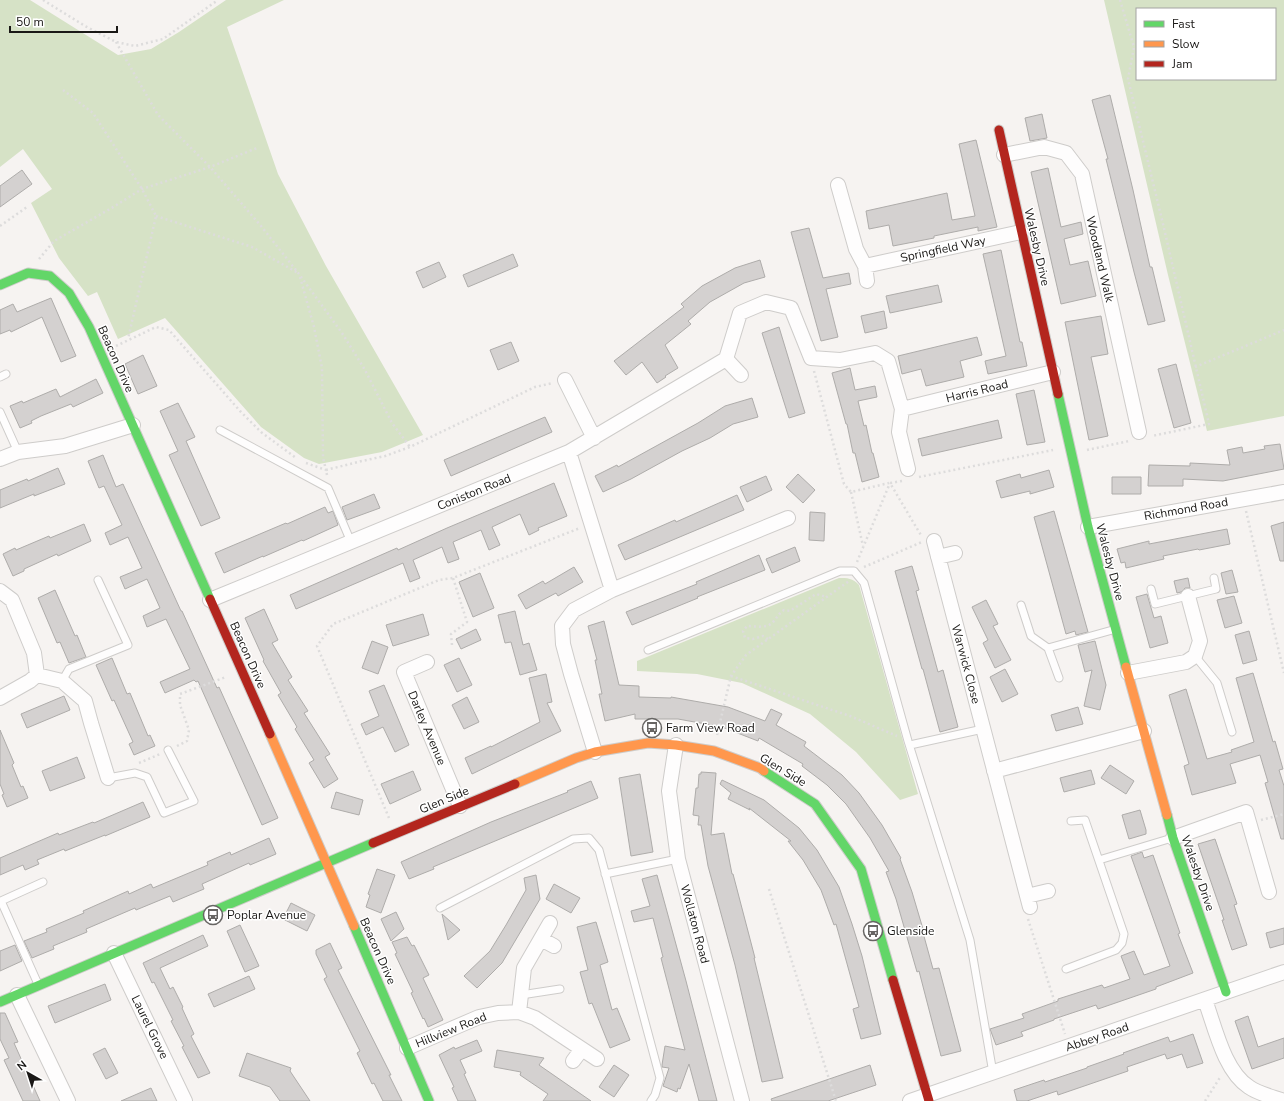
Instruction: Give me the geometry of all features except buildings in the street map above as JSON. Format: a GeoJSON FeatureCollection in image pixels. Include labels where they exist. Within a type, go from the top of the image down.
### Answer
{"type":"FeatureCollection","features":[{"type":"Feature","properties":{"kind":"street","name":"Walesby Drive"},"geometry":{"type":"LineString","coordinates":[[999,130],[1088,527],[1173,838],[1226,992]]}},
{"type":"Feature","properties":{"kind":"street","name":"Woodland Walk"},"geometry":{"type":"LineString","coordinates":[[1004,156],[1044,147],[1066,153],[1082,174],[1140,436]]}},
{"type":"Feature","properties":{"kind":"street"},"geometry":{"type":"LineString","coordinates":[[838,185],[856,249],[865,266],[867,281]]}},
{"type":"Feature","properties":{"kind":"street","name":"Springfield Way"},"geometry":{"type":"LineString","coordinates":[[865,266],[1021,232]]}},
{"type":"Feature","properties":{"kind":"street"},"geometry":{"type":"LineString","coordinates":[[0,285],[28,273]]}},
{"type":"Feature","properties":{"kind":"street","name":"Beacon Drive"},"geometry":{"type":"LineString","coordinates":[[28,273],[50,276],[69,293],[89,327],[327,862],[429,1101]]}},
{"type":"Feature","properties":{"kind":"street"},"geometry":{"type":"LineString","coordinates":[[741,375],[726,359],[740,313],[766,302],[791,308],[811,358],[840,360],[875,353],[888,361],[902,409],[899,432],[909,476]]}},
{"type":"Feature","properties":{"kind":"street","name":"Coniston Road"},"geometry":{"type":"LineString","coordinates":[[210,600],[569,452],[726,359]]}},
{"type":"Feature","properties":{"kind":"street","name":"Harris Road"},"geometry":{"type":"LineString","coordinates":[[902,409],[1053,372]]}},
{"type":"Feature","properties":{"kind":"street"},"geometry":{"type":"LineString","coordinates":[[565,380],[594,438]]}},
{"type":"Feature","properties":{"kind":"street"},"geometry":{"type":"LineString","coordinates":[[0,459],[18,452],[65,446],[133,425]]}},
{"type":"Feature","properties":{"kind":"street"},"geometry":{"type":"LineString","coordinates":[[569,452],[612,590]]}},
{"type":"Feature","properties":{"kind":"street","name":"Richmond Road"},"geometry":{"type":"LineString","coordinates":[[1088,527],[1284,492]]}},
{"type":"Feature","properties":{"kind":"street"},"geometry":{"type":"LineString","coordinates":[[595,752],[563,644],[562,626],[574,610],[612,590],[788,518]]}},
{"type":"Feature","properties":{"kind":"street","name":"Warwick Close"},"geometry":{"type":"LineString","coordinates":[[934,541],[1029,901]]}},
{"type":"Feature","properties":{"kind":"street"},"geometry":{"type":"LineString","coordinates":[[938,557],[955,554]]}},
{"type":"Feature","properties":{"kind":"street"},"geometry":{"type":"LineString","coordinates":[[0,591],[12,600],[34,653],[37,676]]}},
{"type":"Feature","properties":{"kind":"street"},"geometry":{"type":"LineString","coordinates":[[1128,673],[1186,662],[1195,656],[1200,641],[1188,596]]}},
{"type":"Feature","properties":{"kind":"street","name":"Darley Avenue"},"geometry":{"type":"LineString","coordinates":[[427,662],[404,672],[460,806]]}},
{"type":"Feature","properties":{"kind":"street"},"geometry":{"type":"LineString","coordinates":[[0,698],[37,676],[62,681],[86,701],[91,723],[108,778]]}},
{"type":"Feature","properties":{"kind":"street"},"geometry":{"type":"LineString","coordinates":[[994,771],[1144,731]]}},
{"type":"Feature","properties":{"kind":"street","name":"Glen Side"},"geometry":{"type":"LineString","coordinates":[[327,862],[576,758],[595,752],[648,743],[676,745],[714,751],[760,768],[815,804],[862,868],[929,1098]]}},
{"type":"Feature","properties":{"kind":"street","name":"Wollaton Road"},"geometry":{"type":"LineString","coordinates":[[676,745],[669,791],[678,860],[742,1101]]}},
{"type":"Feature","properties":{"kind":"street"},"geometry":{"type":"LineString","coordinates":[[1173,838],[1246,812],[1269,892]]}},
{"type":"Feature","properties":{"kind":"street"},"geometry":{"type":"LineString","coordinates":[[0,1002],[327,862]]}},
{"type":"Feature","properties":{"kind":"street"},"geometry":{"type":"LineString","coordinates":[[1029,901],[1048,891]]}},
{"type":"Feature","properties":{"kind":"street"},"geometry":{"type":"LineString","coordinates":[[519,1012],[524,968],[550,923]]}},
{"type":"Feature","properties":{"kind":"street"},"geometry":{"type":"LineString","coordinates":[[541,939],[554,946]]}},
{"type":"Feature","properties":{"kind":"street","name":"Laurel Grove"},"geometry":{"type":"LineString","coordinates":[[114,953],[185,1101]]}},
{"type":"Feature","properties":{"kind":"street","name":"Abbey Road"},"geometry":{"type":"LineString","coordinates":[[910,1101],[929,1098],[1069,1046],[1284,972]]}},
{"type":"Feature","properties":{"kind":"street"},"geometry":{"type":"LineString","coordinates":[[16,995],[68,1101]]}},
{"type":"Feature","properties":{"kind":"street"},"geometry":{"type":"LineString","coordinates":[[1205,1000],[1228,1064],[1236,1076],[1250,1088],[1284,1101]]}},
{"type":"Feature","properties":{"kind":"street","name":"Hillview Road"},"geometry":{"type":"LineString","coordinates":[[407,1048],[479,1017],[498,1013],[519,1012],[535,1018],[597,1059]]}},
{"type":"Feature","properties":{"kind":"street"},"geometry":{"type":"LineString","coordinates":[[573,1062],[582,1049]]}},
{"type":"Feature","properties":{"kind":"lane"},"geometry":{"type":"LineString","coordinates":[[0,412],[18,452]]}},
{"type":"Feature","properties":{"kind":"lane"},"geometry":{"type":"LineString","coordinates":[[220,430],[328,488],[351,542]]}},
{"type":"Feature","properties":{"kind":"lane"},"geometry":{"type":"LineString","coordinates":[[648,650],[840,572],[854,571],[864,583],[909,743],[970,940],[993,1073]]}},
{"type":"Feature","properties":{"kind":"lane"},"geometry":{"type":"LineString","coordinates":[[1151,589],[1155,604],[1216,589],[1214,578]]}},
{"type":"Feature","properties":{"kind":"lane"},"geometry":{"type":"LineString","coordinates":[[62,681],[70,670],[128,645],[98,580]]}},
{"type":"Feature","properties":{"kind":"lane"},"geometry":{"type":"LineString","coordinates":[[1021,605],[1031,636],[1048,648],[1059,678]]}},
{"type":"Feature","properties":{"kind":"lane"},"geometry":{"type":"LineString","coordinates":[[1048,648],[1116,629]]}},
{"type":"Feature","properties":{"kind":"lane"},"geometry":{"type":"LineString","coordinates":[[1195,656],[1216,683],[1232,732]]}},
{"type":"Feature","properties":{"kind":"lane"},"geometry":{"type":"LineString","coordinates":[[909,743],[983,729]]}},
{"type":"Feature","properties":{"kind":"lane"},"geometry":{"type":"LineString","coordinates":[[108,778],[135,772],[147,777],[164,813],[194,801],[168,750]]}},
{"type":"Feature","properties":{"kind":"lane"},"geometry":{"type":"LineString","coordinates":[[1066,969],[1116,950],[1122,943],[1124,934],[1086,820],[1071,821]]}},
{"type":"Feature","properties":{"kind":"lane"},"geometry":{"type":"LineString","coordinates":[[440,908],[573,839],[589,838],[599,850],[660,1078],[655,1095],[651,1101]]}},
{"type":"Feature","properties":{"kind":"lane"},"geometry":{"type":"LineString","coordinates":[[1099,860],[1173,838]]}},
{"type":"Feature","properties":{"kind":"lane"},"geometry":{"type":"LineString","coordinates":[[605,874],[678,860]]}},
{"type":"Feature","properties":{"kind":"lane"},"geometry":{"type":"LineString","coordinates":[[38,985],[1,901],[43,882]]}},
{"type":"Feature","properties":{"kind":"lane"},"geometry":{"type":"LineString","coordinates":[[521,995],[560,989]]}},
{"type":"Feature","properties":{"kind":"path"},"geometry":{"type":"LineString","coordinates":[[43,0],[85,26],[116,42],[135,46],[163,39],[218,0]]}},
{"type":"Feature","properties":{"kind":"path"},"geometry":{"type":"LineString","coordinates":[[851,492],[890,483],[909,476],[1070,450],[1209,424],[1128,79],[1134,48],[1120,0]]}},
{"type":"Feature","properties":{"kind":"path"},"geometry":{"type":"LineString","coordinates":[[116,42],[158,114],[210,167],[300,274],[362,364],[392,423],[410,447]]}},
{"type":"Feature","properties":{"kind":"path"},"geometry":{"type":"LineString","coordinates":[[63,90],[94,113],[142,189],[156,216],[128,340]]}},
{"type":"Feature","properties":{"kind":"path"},"geometry":{"type":"LineString","coordinates":[[28,273],[54,241],[142,189],[210,167],[257,148]]}},
{"type":"Feature","properties":{"kind":"path"},"geometry":{"type":"LineString","coordinates":[[0,226],[27,207]]}},
{"type":"Feature","properties":{"kind":"path"},"geometry":{"type":"LineString","coordinates":[[156,216],[252,247],[300,274],[314,327],[322,368],[323,458],[328,488]]}},
{"type":"Feature","properties":{"kind":"path"},"geometry":{"type":"LineString","coordinates":[[101,353],[156,327],[169,330],[240,411],[261,432],[302,462],[326,470],[362,460],[385,456],[410,447],[535,387],[565,380]]}},
{"type":"Feature","properties":{"kind":"path"},"geometry":{"type":"LineString","coordinates":[[1195,367],[1284,330]]}},
{"type":"Feature","properties":{"kind":"path"},"geometry":{"type":"LineString","coordinates":[[811,358],[844,484],[851,492],[863,546]]}},
{"type":"Feature","properties":{"kind":"path"},"geometry":{"type":"LineString","coordinates":[[714,751],[731,676],[746,655],[851,581],[863,546],[890,483]]}},
{"type":"Feature","properties":{"kind":"path"},"geometry":{"type":"LineString","coordinates":[[854,571],[924,541],[890,483]]}},
{"type":"Feature","properties":{"kind":"path"},"geometry":{"type":"LineString","coordinates":[[1243,499],[1284,673]]}},
{"type":"Feature","properties":{"kind":"path"},"geometry":{"type":"LineString","coordinates":[[396,833],[317,646],[333,624],[439,580],[453,578],[591,523]]}},
{"type":"Feature","properties":{"kind":"path"},"geometry":{"type":"LineString","coordinates":[[452,645],[451,634],[467,622],[453,578]]}},
{"type":"Feature","properties":{"kind":"path"},"geometry":{"type":"LineString","coordinates":[[769,639],[763,636],[753,639],[745,638],[743,631],[747,626],[766,626],[772,623],[778,614],[784,610],[790,611],[816,594],[827,597]]}},
{"type":"Feature","properties":{"kind":"path"},"geometry":{"type":"LineString","coordinates":[[134,766],[187,742],[189,730],[180,705],[180,694],[242,671]]}},
{"type":"Feature","properties":{"kind":"path"},"geometry":{"type":"LineString","coordinates":[[731,676],[850,716],[909,743]]}},
{"type":"Feature","properties":{"kind":"path"},"geometry":{"type":"LineString","coordinates":[[1249,823],[1284,814]]}},
{"type":"Feature","properties":{"kind":"path"},"geometry":{"type":"LineString","coordinates":[[769,889],[836,1101]]}},
{"type":"Feature","properties":{"kind":"path"},"geometry":{"type":"LineString","coordinates":[[1029,901],[1028,920],[1069,1046]]}},
{"type":"Feature","properties":{"kind":"path"},"geometry":{"type":"LineString","coordinates":[[1205,1101],[1228,1064]]}},
{"type":"Feature","properties":{"kind":"green space"},"geometry":{"type":"Polygon","coordinates":[[[0,0],[30,0],[118,55],[151,49],[226,0],[284,0],[227,27],[278,174],[326,266],[423,435],[382,452],[319,464],[304,458],[261,427],[165,318],[118,339],[97,292],[88,296],[59,258],[31,203],[52,189],[23,149],[0,167],[0,0]]]}},
{"type":"Feature","properties":{"kind":"green space"},"geometry":{"type":"Polygon","coordinates":[[[1104,0],[1284,0],[1284,416],[1207,431],[1168,275],[1104,0]]]}},
{"type":"Feature","properties":{"kind":"green space"},"geometry":{"type":"Polygon","coordinates":[[[839,578],[847,578],[859,585],[918,794],[900,800],[856,752],[810,714],[742,683],[697,674],[637,671],[637,661],[839,578]]]}},
{"type":"Feature","properties":{"kind":"traffic: fast"},"geometry":{"type":"LineString","coordinates":[[0,285],[28,273],[50,276],[69,293],[89,327],[210,599]]}},
{"type":"Feature","properties":{"kind":"traffic: fast"},"geometry":{"type":"LineString","coordinates":[[1058,394],[1088,527],[1126,667]]}},
{"type":"Feature","properties":{"kind":"traffic: fast"},"geometry":{"type":"LineString","coordinates":[[764,771],[815,804],[861,869],[893,980]]}},
{"type":"Feature","properties":{"kind":"traffic: fast"},"geometry":{"type":"LineString","coordinates":[[1167,815],[1173,838],[1226,992]]}},
{"type":"Feature","properties":{"kind":"traffic: fast"},"geometry":{"type":"LineString","coordinates":[[0,1002],[373,843]]}},
{"type":"Feature","properties":{"kind":"traffic: fast"},"geometry":{"type":"LineString","coordinates":[[354,926],[429,1101]]}},
{"type":"Feature","properties":{"kind":"traffic: slow"},"geometry":{"type":"LineString","coordinates":[[1126,667],[1167,815]]}},
{"type":"Feature","properties":{"kind":"traffic: slow"},"geometry":{"type":"LineString","coordinates":[[270,734],[354,926]]}},
{"type":"Feature","properties":{"kind":"traffic: slow"},"geometry":{"type":"LineString","coordinates":[[515,784],[576,758],[595,752],[648,743],[676,745],[714,751],[760,768],[764,771]]}},
{"type":"Feature","properties":{"kind":"traffic: jam"},"geometry":{"type":"LineString","coordinates":[[999,130],[1058,394]]}},
{"type":"Feature","properties":{"kind":"traffic: jam"},"geometry":{"type":"LineString","coordinates":[[210,599],[270,734]]}},
{"type":"Feature","properties":{"kind":"traffic: jam"},"geometry":{"type":"LineString","coordinates":[[373,843],[515,784]]}},
{"type":"Feature","properties":{"kind":"traffic: jam"},"geometry":{"type":"LineString","coordinates":[[893,980],[929,1101]]}},
{"type":"Feature","properties":{"kind":"place","name":"Farm View Road"},"geometry":{"type":"Point","coordinates":[652,728]}},
{"type":"Feature","properties":{"kind":"place","name":"Poplar Avenue"},"geometry":{"type":"Point","coordinates":[213,915]}},
{"type":"Feature","properties":{"kind":"place","name":"Glenside"},"geometry":{"type":"Point","coordinates":[873,931]}}]}
